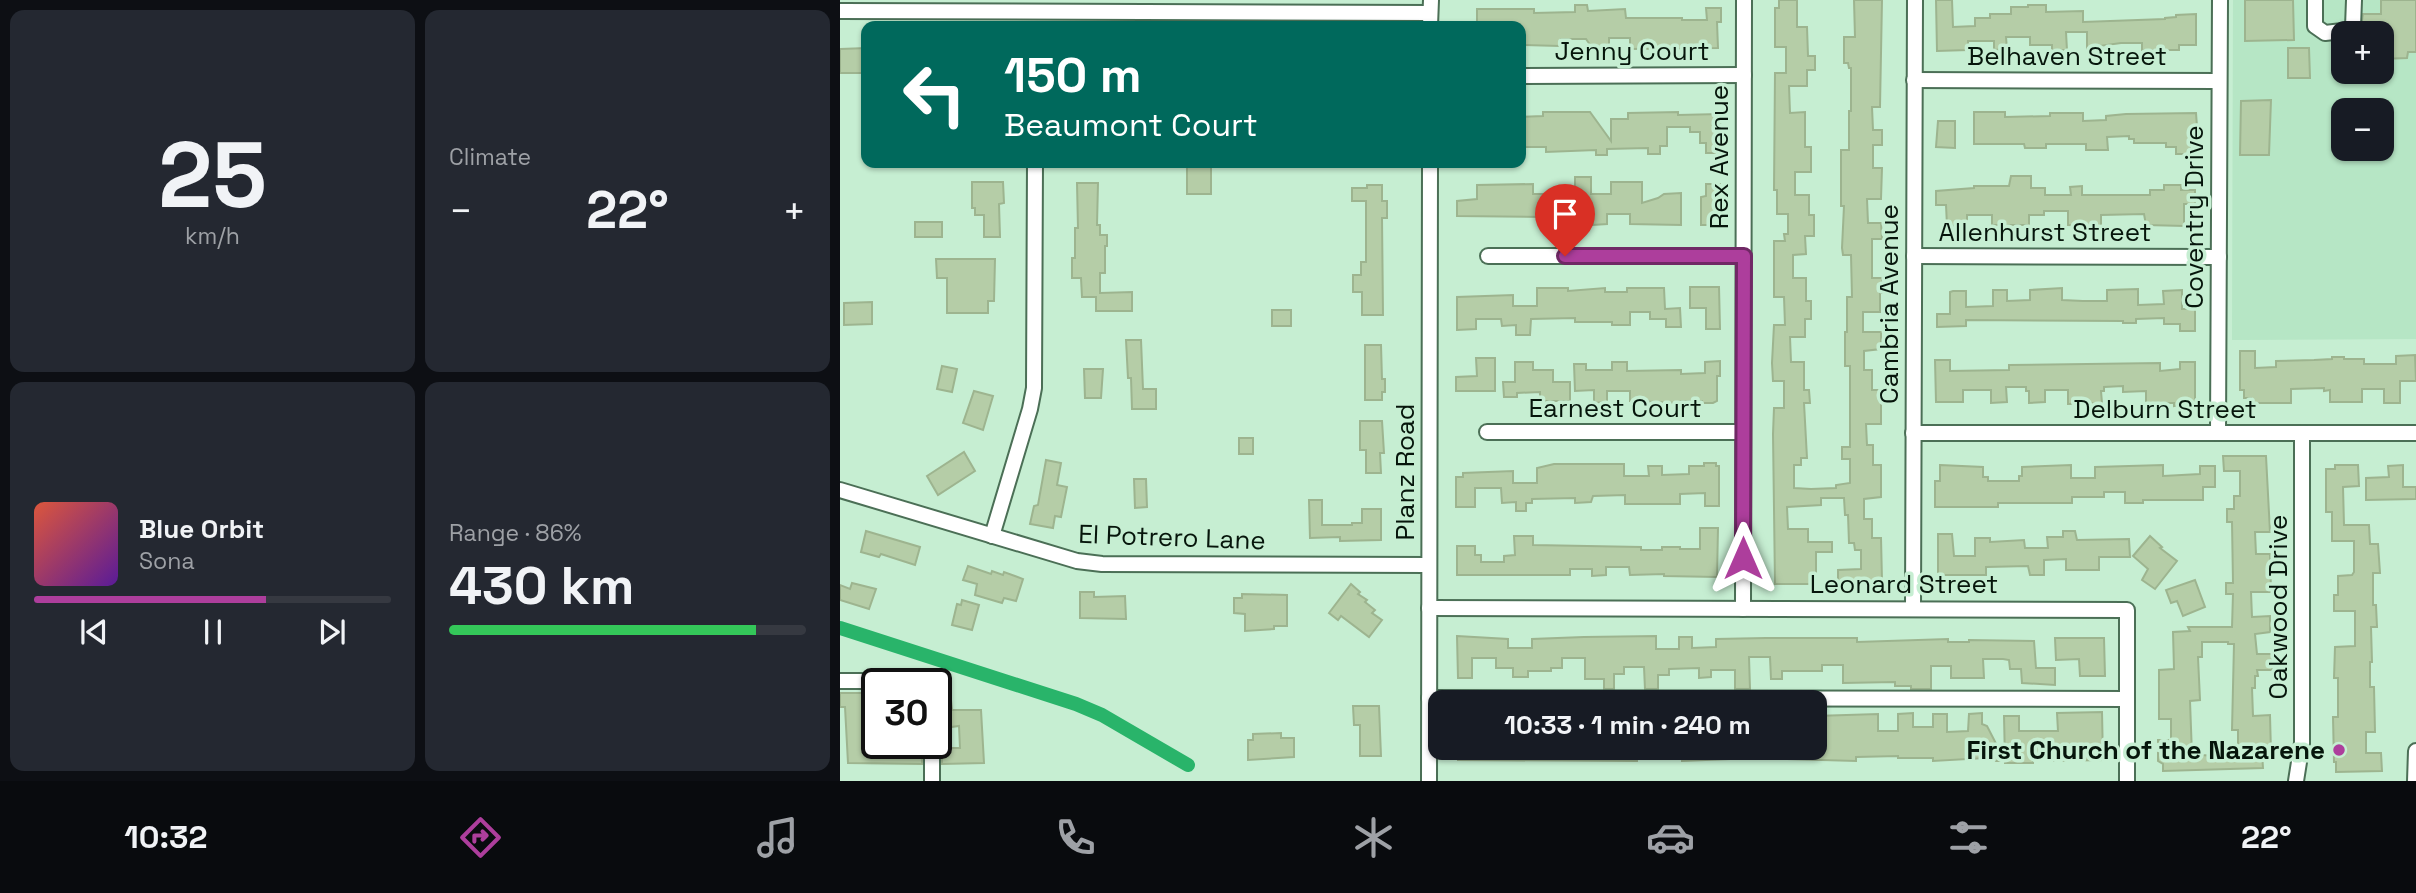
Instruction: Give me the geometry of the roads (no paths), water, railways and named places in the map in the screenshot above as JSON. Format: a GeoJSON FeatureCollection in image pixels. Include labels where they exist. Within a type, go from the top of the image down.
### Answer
{"type":"FeatureCollection","features":[{"type":"Feature","properties":{"kind":"street","name":"Rex Avenue"},"geometry":{"type":"LineString","coordinates":[[1743,609],[1744,0]]}},
{"type":"Feature","properties":{"kind":"street","name":"Cambria Avenue"},"geometry":{"type":"LineString","coordinates":[[1913,609],[1914,0]]}},
{"type":"Feature","properties":{"kind":"street","name":"Coventry Drive"},"geometry":{"type":"LineString","coordinates":[[2218,433],[2220,0]]}},
{"type":"Feature","properties":{"kind":"street"},"geometry":{"type":"LineString","coordinates":[[2315,0],[2315,26],[2325,33],[2351,30],[2354,0]]}},
{"type":"Feature","properties":{"kind":"street"},"geometry":{"type":"LineString","coordinates":[[840,11],[1036,20],[1128,6],[1312,6],[1430,13]]}},
{"type":"Feature","properties":{"kind":"street","name":"Jenny Court"},"geometry":{"type":"LineString","coordinates":[[1526,76],[1744,75]]}},
{"type":"Feature","properties":{"kind":"street","name":"Belhaven Street"},"geometry":{"type":"LineString","coordinates":[[1914,80],[2219,81]]}},
{"type":"Feature","properties":{"kind":"street"},"geometry":{"type":"LineString","coordinates":[[992,536],[1034,388],[1035,168]]}},
{"type":"Feature","properties":{"kind":"street","name":"Planz Road"},"geometry":{"type":"LineString","coordinates":[[1429,690],[1430,168]]}},
{"type":"Feature","properties":{"kind":"street"},"geometry":{"type":"LineString","coordinates":[[1488,256],[1744,256]]}},
{"type":"Feature","properties":{"kind":"street","name":"Allenhurst Street"},"geometry":{"type":"LineString","coordinates":[[1914,256],[2219,257]]}},
{"type":"Feature","properties":{"kind":"street","name":"Earnest Court"},"geometry":{"type":"LineString","coordinates":[[1488,432],[1743,432]]}},
{"type":"Feature","properties":{"kind":"street","name":"Delburn Street"},"geometry":{"type":"LineString","coordinates":[[1913,433],[2416,433]]}},
{"type":"Feature","properties":{"kind":"street","name":"Oakwood Drive"},"geometry":{"type":"LineString","coordinates":[[2296,781],[2302,743],[2302,433]]}},
{"type":"Feature","properties":{"kind":"street","name":"El Potrero Lane"},"geometry":{"type":"LineString","coordinates":[[840,490],[1059,557],[1102,564],[1429,565]]}},
{"type":"Feature","properties":{"kind":"street","name":"Leonard Street"},"geometry":{"type":"LineString","coordinates":[[1429,608],[2127,610],[2127,699]]}},
{"type":"Feature","properties":{"kind":"street"},"geometry":{"type":"LineString","coordinates":[[840,681],[861,681]]}},
{"type":"Feature","properties":{"kind":"street"},"geometry":{"type":"LineString","coordinates":[[1827,699],[2127,699],[2127,781]]}},
{"type":"Feature","properties":{"kind":"street"},"geometry":{"type":"LineString","coordinates":[[2415,781],[2416,751]]}},
{"type":"Feature","properties":{"kind":"street"},"geometry":{"type":"LineString","coordinates":[[932,759],[932,781]]}},
{"type":"Feature","properties":{"kind":"street","name":"Planz Road"},"geometry":{"type":"LineString","coordinates":[[1429,760],[1429,781]]}},
{"type":"Feature","properties":{"kind":"waterway"},"geometry":{"type":"LineString","coordinates":[[840,628],[1076,704],[1102,715],[1188,765]]}},
{"type":"Feature","properties":{"kind":"place","name":"First Church of the Nazarene"},"geometry":{"type":"Point","coordinates":[2339,750]}}]}
